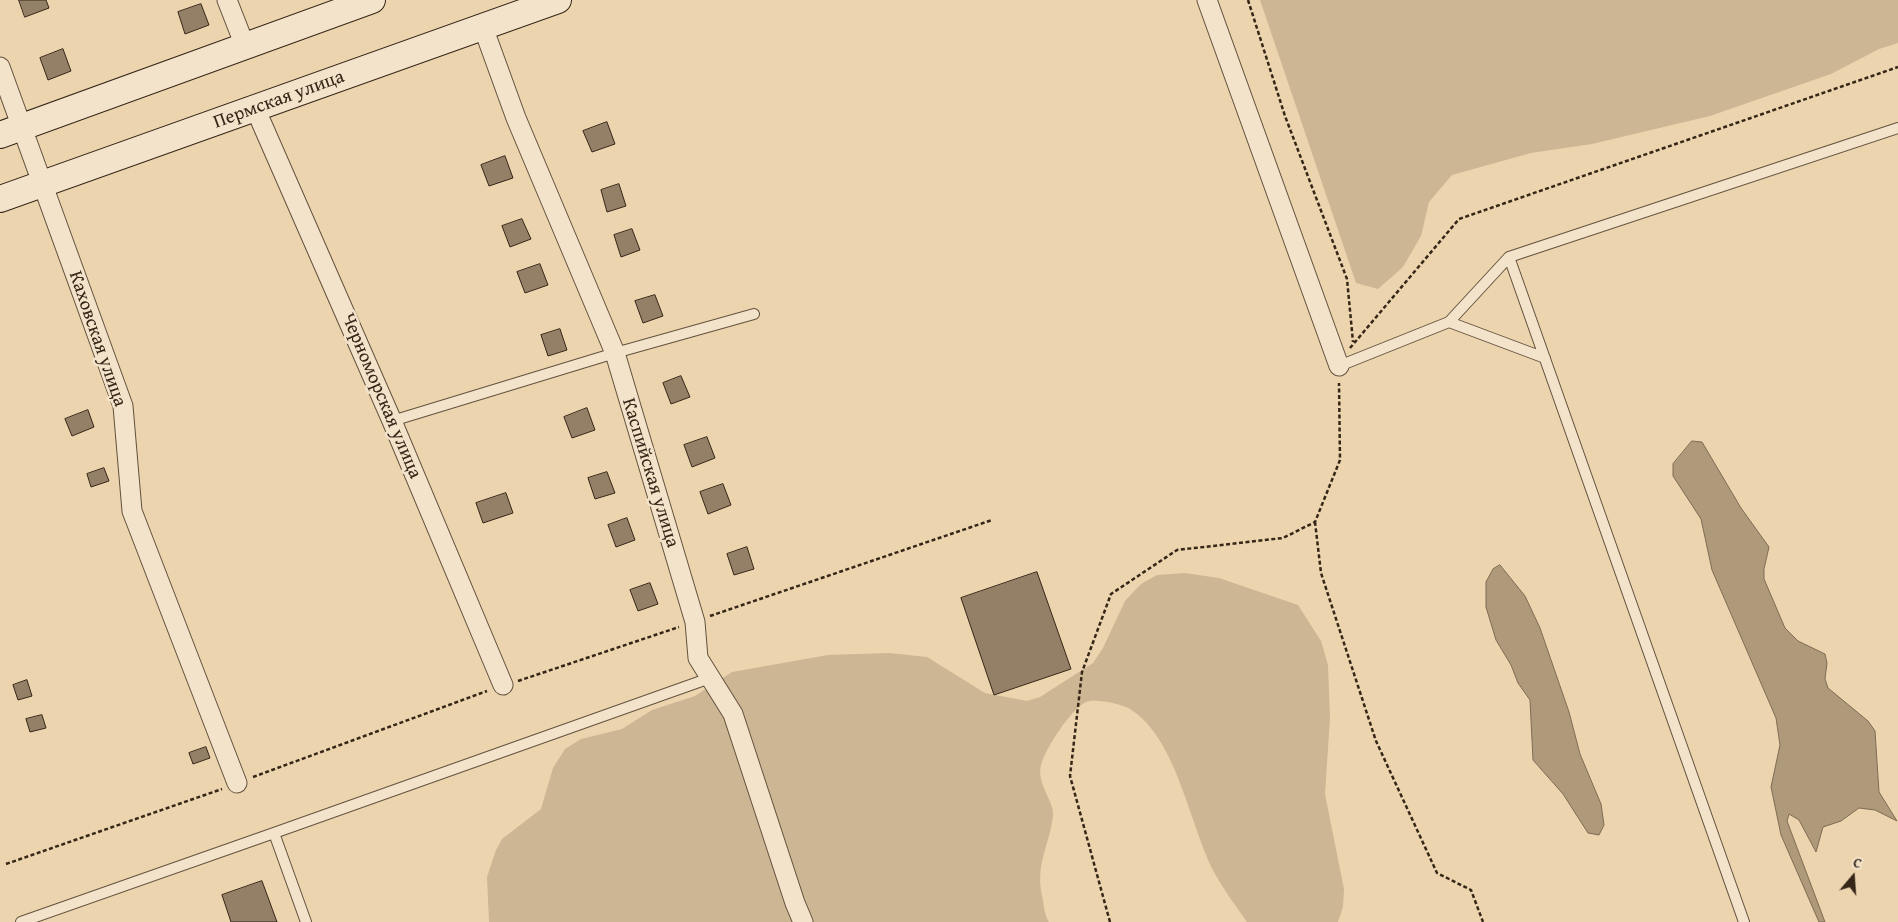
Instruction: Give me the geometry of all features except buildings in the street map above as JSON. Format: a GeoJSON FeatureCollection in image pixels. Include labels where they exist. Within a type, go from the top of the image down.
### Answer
{"type":"FeatureCollection","features":[{"type":"Feature","properties":{"kind":"street"},"geometry":{"type":"LineString","coordinates":[[227,0],[245,46]]}},
{"type":"Feature","properties":{"kind":"street"},"geometry":{"type":"LineString","coordinates":[[11,132],[372,0]]}},
{"type":"Feature","properties":{"kind":"street","name":"Пермская улица"},"geometry":{"type":"LineString","coordinates":[[0,199],[558,0]]}},
{"type":"Feature","properties":{"kind":"street"},"geometry":{"type":"LineString","coordinates":[[1207,0],[1339,366]]}},
{"type":"Feature","properties":{"kind":"street","name":"Каспийская улица"},"geometry":{"type":"LineString","coordinates":[[483,27],[516,118],[615,353],[694,622],[698,658],[733,714],[795,903],[804,922]]}},
{"type":"Feature","properties":{"kind":"street","name":"Каховская улица"},"geometry":{"type":"LineString","coordinates":[[0,67],[11,132],[42,184],[123,406],[132,511],[237,783]]}},
{"type":"Feature","properties":{"kind":"street","name":"Черноморская улица"},"geometry":{"type":"LineString","coordinates":[[255,108],[392,421],[503,685]]}},
{"type":"Feature","properties":{"kind":"lane"},"geometry":{"type":"LineString","coordinates":[[1339,366],[1449,322],[1509,257],[1898,128]]}},
{"type":"Feature","properties":{"kind":"lane"},"geometry":{"type":"LineString","coordinates":[[1509,257],[1744,922]]}},
{"type":"Feature","properties":{"kind":"lane"},"geometry":{"type":"LineString","coordinates":[[392,421],[615,353],[754,314]]}},
{"type":"Feature","properties":{"kind":"lane"},"geometry":{"type":"LineString","coordinates":[[1449,322],[1545,358]]}},
{"type":"Feature","properties":{"kind":"lane"},"geometry":{"type":"LineString","coordinates":[[21,922],[274,834],[710,678]]}},
{"type":"Feature","properties":{"kind":"lane"},"geometry":{"type":"LineString","coordinates":[[274,834],[306,922]]}},
{"type":"Feature","properties":{"kind":"path"},"geometry":{"type":"LineString","coordinates":[[1248,0],[1284,116],[1348,279],[1353,342]]}},
{"type":"Feature","properties":{"kind":"path"},"geometry":{"type":"LineString","coordinates":[[1483,922],[1471,890],[1437,873],[1376,741],[1321,573],[1315,522],[1340,460],[1339,366],[1353,342],[1459,219],[1898,67]]}},
{"type":"Feature","properties":{"kind":"path"},"geometry":{"type":"LineString","coordinates":[[1110,922],[1070,776],[1082,672],[1111,594],[1178,550],[1282,538],[1315,522]]}},
{"type":"Feature","properties":{"kind":"shaded area"},"geometry":{"type":"Polygon","coordinates":[[[1260,0],[1898,0],[1898,43],[1879,49],[1831,74],[1710,116],[1592,144],[1531,153],[1452,175],[1429,202],[1421,236],[1403,267],[1378,289],[1356,283],[1260,0]]]}},
{"type":"Feature","properties":{"kind":"shaded area"},"geometry":{"type":"Polygon","coordinates":[[[1692,441],[1702,442],[1741,508],[1769,547],[1764,569],[1764,579],[1785,628],[1798,641],[1825,654],[1827,663],[1825,679],[1828,688],[1868,721],[1875,731],[1879,792],[1897,821],[1875,810],[1859,808],[1841,821],[1823,827],[1816,852],[1799,820],[1789,814],[1787,821],[1825,922],[1819,922],[1781,835],[1771,787],[1780,745],[1776,718],[1712,570],[1701,519],[1673,476],[1673,464],[1692,441]]]}},
{"type":"Feature","properties":{"kind":"shaded area"},"geometry":{"type":"Polygon","coordinates":[[[1500,565],[1525,596],[1540,628],[1569,712],[1580,754],[1601,804],[1604,825],[1599,835],[1588,833],[1563,794],[1533,760],[1530,700],[1518,683],[1511,665],[1496,640],[1486,607],[1486,582],[1493,569],[1500,565]]]}},
{"type":"Feature","properties":{"kind":"shaded area"},"geometry":{"type":"Polygon","coordinates":[[[1185,573],[1219,578],[1298,605],[1321,641],[1328,665],[1330,718],[1325,794],[1344,889],[1343,907],[1338,922],[1247,922],[1214,872],[1171,761],[1159,740],[1146,722],[1130,709],[1102,701],[1090,701],[1080,706],[1066,721],[1053,740],[1041,765],[1041,779],[1053,811],[1040,877],[1044,909],[1049,922],[489,922],[487,877],[496,850],[502,839],[541,809],[553,768],[565,749],[581,739],[622,729],[652,710],[695,696],[732,672],[828,655],[889,653],[927,657],[985,693],[1027,701],[1040,697],[1093,663],[1103,648],[1125,601],[1141,584],[1157,575],[1185,573]]]}}]}
